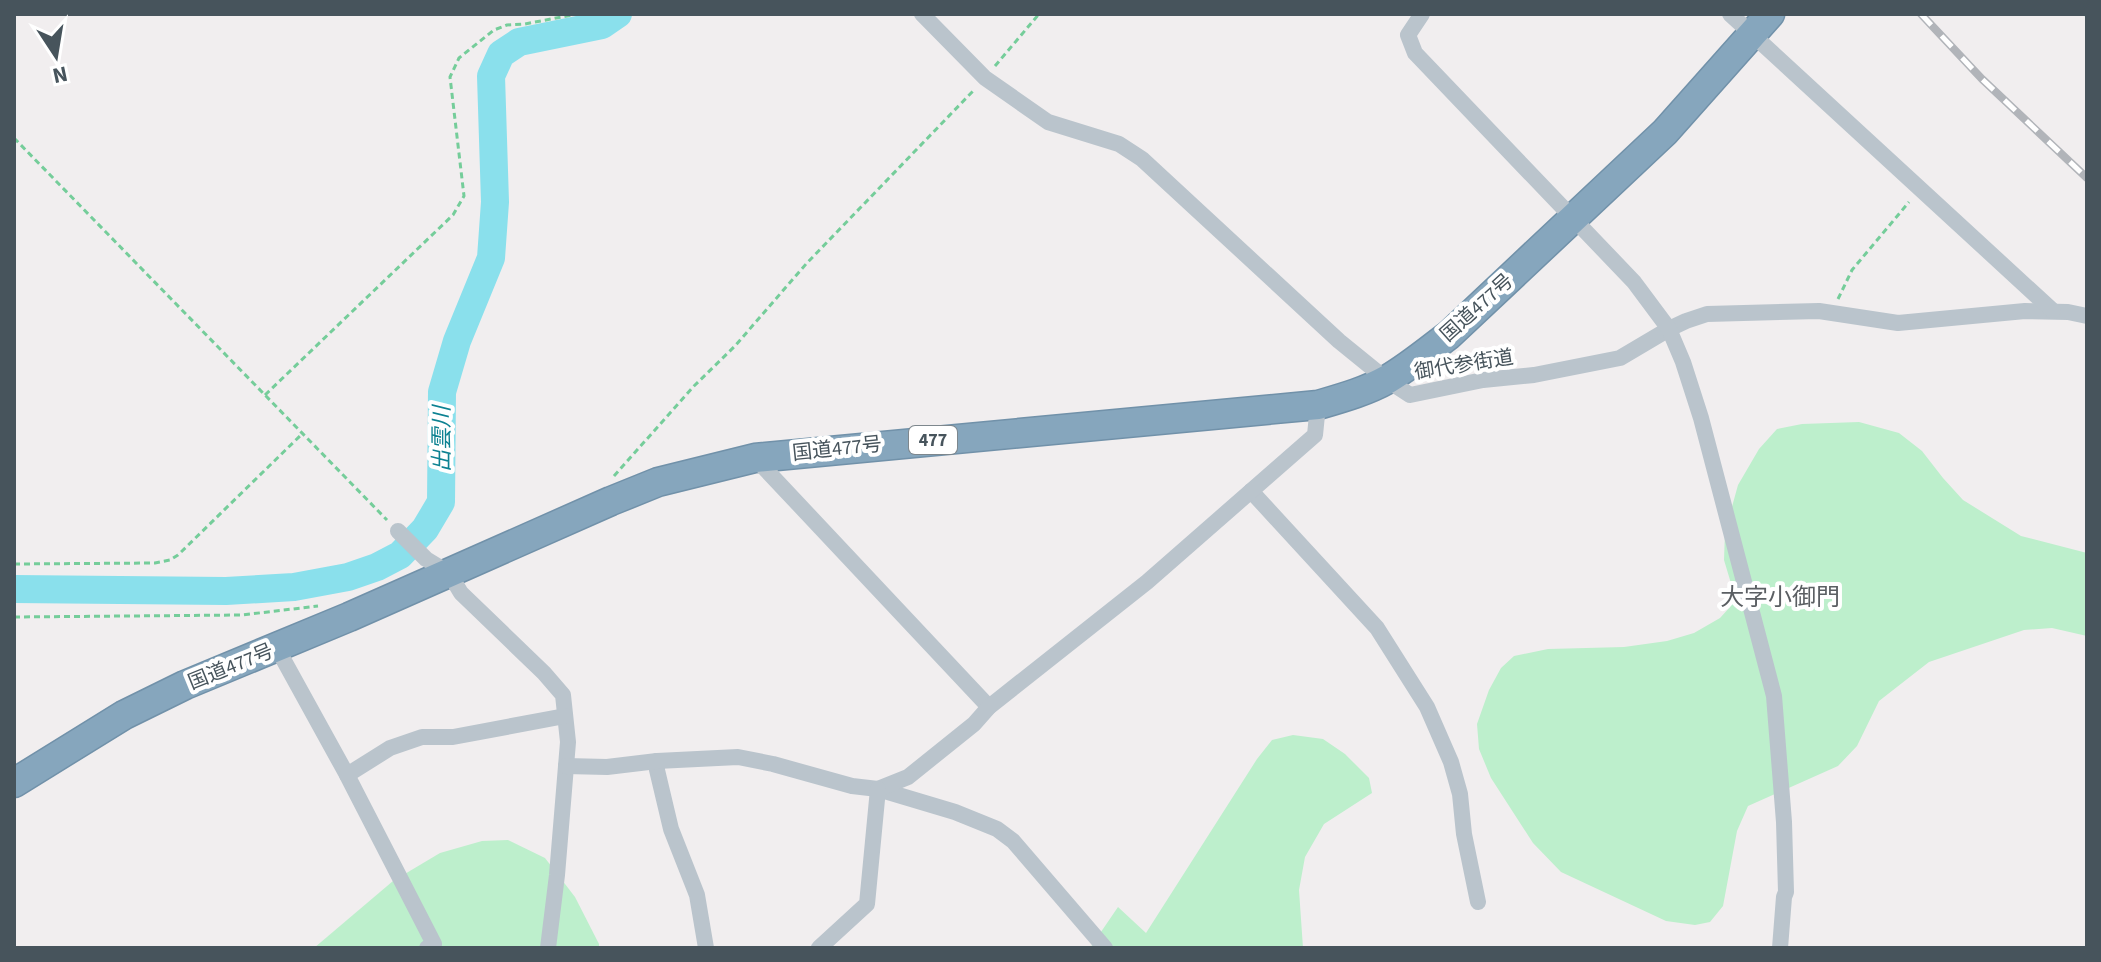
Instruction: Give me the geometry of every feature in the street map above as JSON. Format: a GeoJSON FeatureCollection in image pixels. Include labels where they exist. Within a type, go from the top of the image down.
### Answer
{"type":"FeatureCollection","features":[{"type":"Feature","properties":{"kind":"highway","name":"国道477号"},"geometry":{"type":"LineString","coordinates":[[14,783],[124,715],[185,685],[277,648],[437,566],[658,482],[755,458],[1318,405],[1387,380],[1449,335],[1665,132],[1761,24]]}},
{"type":"Feature","properties":{"kind":"street","name":"御代参街道"},"geometry":{"type":"LineString","coordinates":[[922,14],[985,78],[1048,122],[1119,144],[1142,159],[1339,341],[1410,395],[1620,358],[1669,329],[1707,314],[1819,311],[1898,323],[2011,312],[2053,311],[2087,316]]}},
{"type":"Feature","properties":{"kind":"street"},"geometry":{"type":"LineString","coordinates":[[1422,14],[1408,35],[1415,53],[1634,282],[1669,329],[1683,362],[1701,418],[1774,696],[1785,836],[1786,892],[1780,948]]}},
{"type":"Feature","properties":{"kind":"street"},"geometry":{"type":"LineString","coordinates":[[1730,14],[1761,24],[1920,189],[2053,311]]}},
{"type":"Feature","properties":{"kind":"street"},"geometry":{"type":"LineString","coordinates":[[878,789],[908,777],[974,724],[989,707],[1147,582],[1315,435],[1318,405]]}},
{"type":"Feature","properties":{"kind":"street"},"geometry":{"type":"LineString","coordinates":[[755,458],[989,707]]}},
{"type":"Feature","properties":{"kind":"street"},"geometry":{"type":"LineString","coordinates":[[1251,491],[1377,628],[1427,707],[1451,762],[1460,794],[1464,834],[1478,902]]}},
{"type":"Feature","properties":{"kind":"street"},"geometry":{"type":"LineString","coordinates":[[398,531],[437,566],[563,695],[568,742],[548,948]]}},
{"type":"Feature","properties":{"kind":"street"},"geometry":{"type":"LineString","coordinates":[[277,648],[434,944],[427,948]]}},
{"type":"Feature","properties":{"kind":"street"},"geometry":{"type":"LineString","coordinates":[[347,775],[390,748],[422,737],[453,737],[565,716]]}},
{"type":"Feature","properties":{"kind":"street"},"geometry":{"type":"LineString","coordinates":[[566,766],[607,767],[738,757],[852,786],[878,789],[955,812],[997,829],[1013,841],[1105,948]]}},
{"type":"Feature","properties":{"kind":"street"},"geometry":{"type":"LineString","coordinates":[[657,761],[671,829],[697,895],[706,948]]}},
{"type":"Feature","properties":{"kind":"street"},"geometry":{"type":"LineString","coordinates":[[819,948],[867,904],[878,789]]}},
{"type":"Feature","properties":{"kind":"path"},"geometry":{"type":"LineString","coordinates":[[265,395],[453,215],[464,196],[450,77],[459,58],[494,30],[507,25],[577,14]]}},
{"type":"Feature","properties":{"kind":"path"},"geometry":{"type":"LineString","coordinates":[[611,501],[613,477],[694,386],[735,346],[806,264],[985,78],[1039,14]]}},
{"type":"Feature","properties":{"kind":"path"},"geometry":{"type":"LineString","coordinates":[[14,138],[398,531]]}},
{"type":"Feature","properties":{"kind":"path"},"geometry":{"type":"LineString","coordinates":[[1831,313],[1852,270],[1920,189]]}},
{"type":"Feature","properties":{"kind":"path"},"geometry":{"type":"LineString","coordinates":[[14,564],[145,564],[170,560],[303,433]]}},
{"type":"Feature","properties":{"kind":"path"},"geometry":{"type":"LineString","coordinates":[[14,617],[242,615],[298,609]]}},
{"type":"Feature","properties":{"kind":"green space"},"geometry":{"type":"Polygon","coordinates":[[[1859,422],[1899,433],[1922,451],[1963,500],[2021,536],[2087,553],[2087,636],[2052,628],[2024,630],[1929,662],[1879,701],[1857,746],[1838,766],[1748,806],[1737,831],[1723,906],[1710,922],[1695,925],[1666,921],[1561,872],[1533,843],[1491,778],[1479,749],[1477,724],[1501,668],[1514,656],[1548,649],[1624,647],[1667,641],[1694,633],[1720,618],[1730,607],[1733,590],[1724,560],[1725,532],[1738,485],[1759,449],[1777,429],[1802,424],[1859,422]]]}},
{"type":"Feature","properties":{"kind":"green space"},"geometry":{"type":"Polygon","coordinates":[[[1293,735],[1323,739],[1345,754],[1369,778],[1372,793],[1324,824],[1305,857],[1299,890],[1303,948],[1090,948],[1118,907],[1146,933],[1257,759],[1272,740],[1293,735]]]}},
{"type":"Feature","properties":{"kind":"green space"},"geometry":{"type":"Polygon","coordinates":[[[508,840],[545,858],[575,897],[599,948],[314,948],[393,881],[440,853],[482,841],[508,840]]]}},
{"type":"Feature","properties":{"kind":"waterway","name":"出雲川"},"geometry":{"type":"LineString","coordinates":[[14,589],[226,591],[294,587],[348,577],[400,555],[425,529],[441,502],[442,392],[457,341],[491,258],[495,202],[491,76],[501,54],[519,42],[602,25],[618,14]]}},
{"type":"Feature","properties":{"kind":"railway"},"geometry":{"type":"LineString","coordinates":[[1921,14],[1982,79],[2087,178]]}},
{"type":"Feature","properties":{"kind":"district","name":"大字小御門"},"geometry":{"type":"Point","coordinates":[1780,597]}}]}
